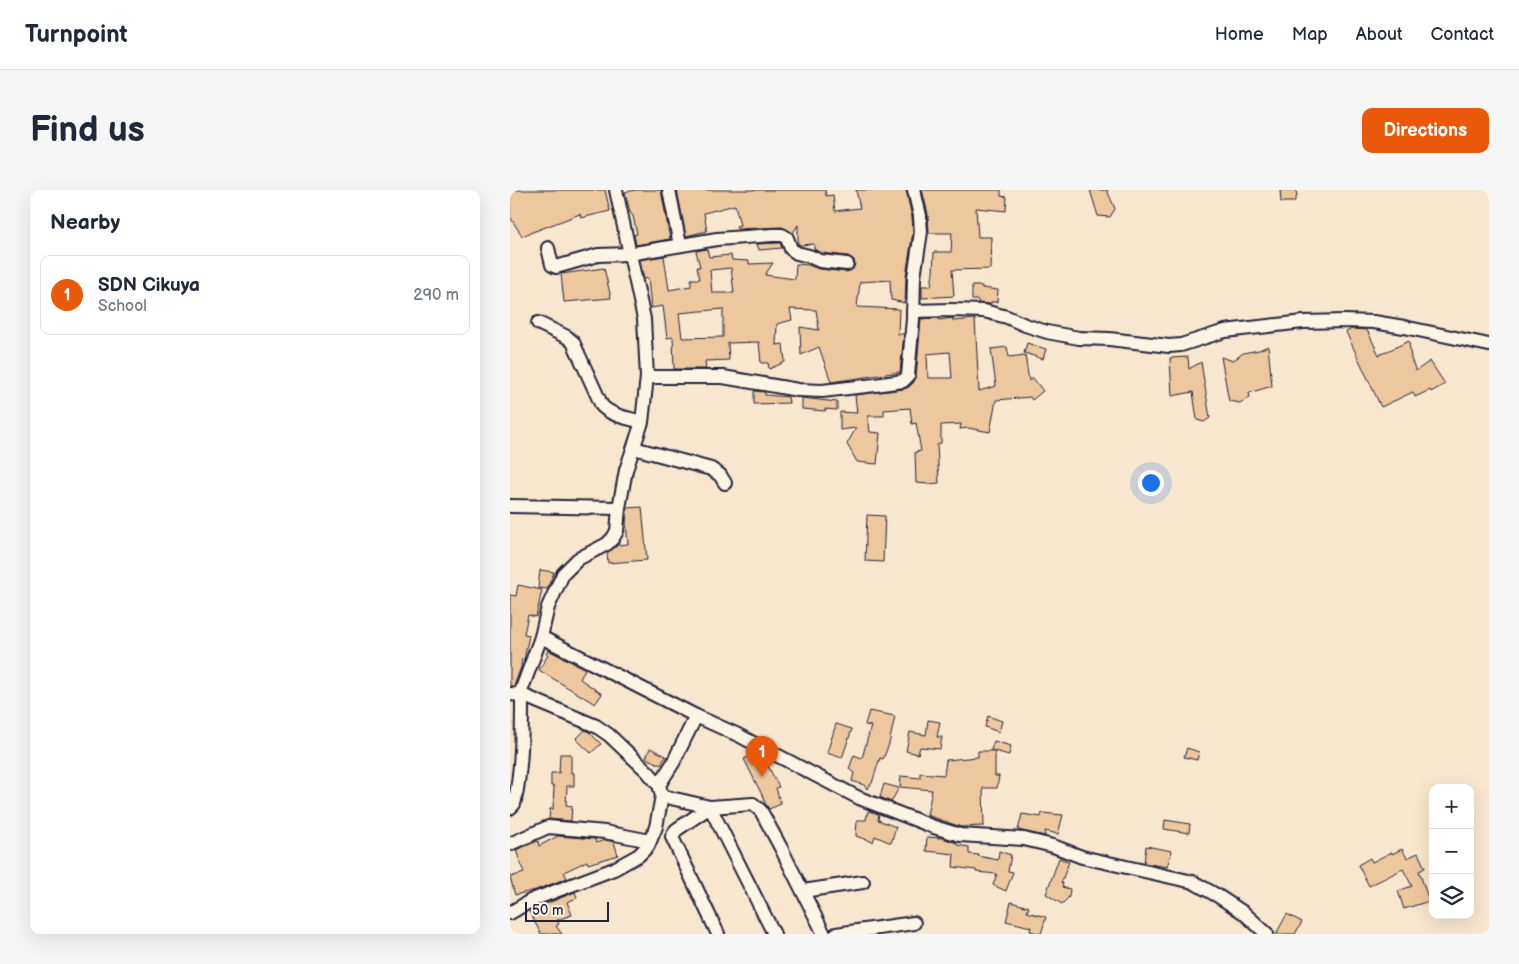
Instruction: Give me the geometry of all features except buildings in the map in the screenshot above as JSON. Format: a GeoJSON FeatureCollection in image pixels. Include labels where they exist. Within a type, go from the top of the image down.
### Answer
{"type":"FeatureCollection","features":[{"type":"Feature","properties":{"kind":"street"},"geometry":{"type":"LineString","coordinates":[[510,808],[515,800],[519,770],[522,719],[518,695],[541,637],[548,607],[563,574],[578,559],[610,541],[616,531],[626,470],[642,422],[647,377],[644,320],[616,190]]}},
{"type":"Feature","properties":{"kind":"street"},"geometry":{"type":"LineString","coordinates":[[669,190],[680,245]]}},
{"type":"Feature","properties":{"kind":"street"},"geometry":{"type":"LineString","coordinates":[[647,377],[723,377],[798,390],[822,391],[903,380],[908,376],[914,277],[921,232],[920,216],[914,190]]}},
{"type":"Feature","properties":{"kind":"street"},"geometry":{"type":"LineString","coordinates":[[548,248],[554,267],[598,255],[629,254],[717,239],[774,234],[787,238],[791,249],[797,253],[809,256],[820,262],[847,264]]}},
{"type":"Feature","properties":{"kind":"street"},"geometry":{"type":"LineString","coordinates":[[913,311],[984,311],[1007,317],[1047,332],[1079,338],[1109,339],[1170,346],[1181,345],[1225,331],[1303,322],[1344,321],[1374,322],[1489,345]]}},
{"type":"Feature","properties":{"kind":"street"},"geometry":{"type":"LineString","coordinates":[[538,323],[567,337],[573,342],[602,406],[606,410],[612,414],[642,422]]}},
{"type":"Feature","properties":{"kind":"street"},"geometry":{"type":"LineString","coordinates":[[634,448],[711,469],[720,475],[725,483]]}},
{"type":"Feature","properties":{"kind":"street"},"geometry":{"type":"LineString","coordinates":[[510,506],[619,508]]}},
{"type":"Feature","properties":{"kind":"street"},"geometry":{"type":"LineString","coordinates":[[541,637],[696,716],[738,735],[859,798],[934,828],[960,835],[1024,839],[1053,846],[1082,857],[1193,882],[1244,913],[1267,934]]}},
{"type":"Feature","properties":{"kind":"street"},"geometry":{"type":"LineString","coordinates":[[518,695],[596,726],[616,741],[648,772],[661,791],[710,807],[752,804],[757,806],[781,848],[824,934]]}},
{"type":"Feature","properties":{"kind":"street"},"geometry":{"type":"LineString","coordinates":[[510,913],[532,900],[614,870],[639,855],[648,846],[656,827],[661,791],[696,716]]}},
{"type":"Feature","properties":{"kind":"street"},"geometry":{"type":"LineString","coordinates":[[710,807],[676,830],[672,837],[718,934]]}},
{"type":"Feature","properties":{"kind":"street"},"geometry":{"type":"LineString","coordinates":[[710,807],[774,934]]}},
{"type":"Feature","properties":{"kind":"street"},"geometry":{"type":"LineString","coordinates":[[510,844],[548,827],[605,832],[650,841]]}},
{"type":"Feature","properties":{"kind":"street"},"geometry":{"type":"LineString","coordinates":[[803,891],[863,882]]}},
{"type":"Feature","properties":{"kind":"street"},"geometry":{"type":"LineString","coordinates":[[836,934],[882,931],[914,923]]}},
{"type":"Feature","properties":{"kind":"place","name":"SDN Cikuya"},"geometry":{"type":"Point","coordinates":[762,777]}}]}
